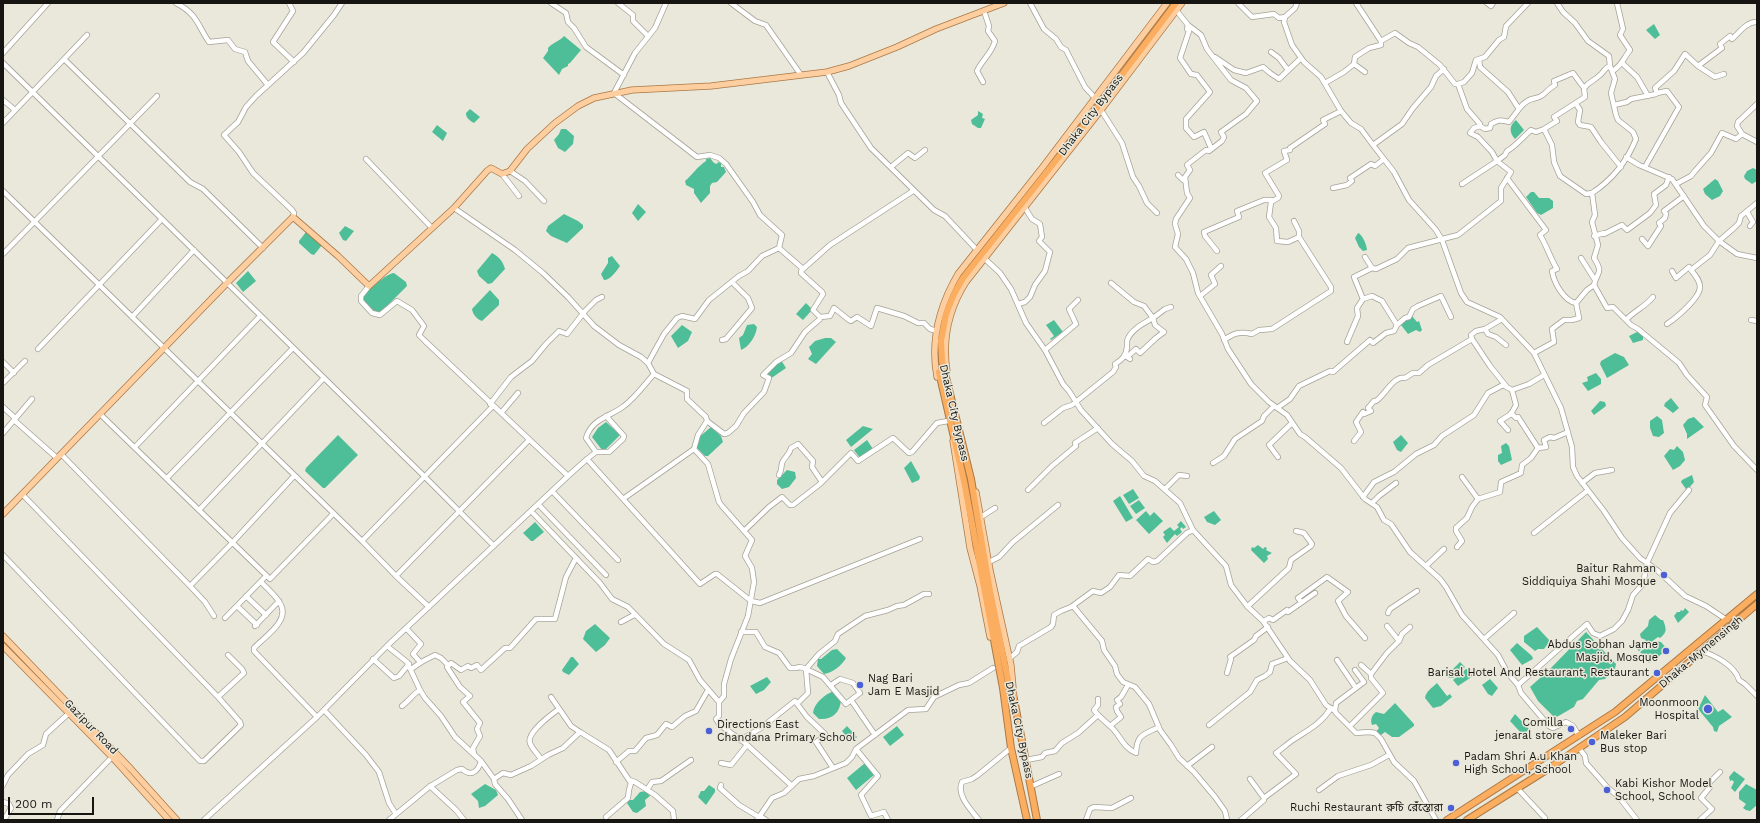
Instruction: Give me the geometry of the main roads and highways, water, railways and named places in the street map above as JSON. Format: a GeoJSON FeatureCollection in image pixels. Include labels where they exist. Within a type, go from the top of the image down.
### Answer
{"type":"FeatureCollection","features":[{"type":"Feature","properties":{"kind":"highway","name":"Dhaka City Bypass"},"geometry":{"type":"LineString","coordinates":[[1027,820],[1011,748],[1003,688],[964,481],[939,371],[937,349],[940,325],[950,293],[960,276],[1085,119],[1171,3]]}},
{"type":"Feature","properties":{"kind":"highway","name":"Dhaka City Bypass"},"geometry":{"type":"LineString","coordinates":[[1038,820],[1014,698],[1010,690],[990,591],[971,479],[943,370],[941,348],[946,314],[954,294],[963,278],[1087,121],[1176,3]]}},
{"type":"Feature","properties":{"kind":"highway"},"geometry":{"type":"LineString","coordinates":[[1448,820],[1626,705],[1757,594]]}},
{"type":"Feature","properties":{"kind":"highway","name":"Dhaka-Mymensingh"},"geometry":{"type":"LineString","coordinates":[[1467,820],[1518,789],[1625,717],[1757,604]]}},
{"type":"Feature","properties":{"kind":"main road"},"geometry":{"type":"LineString","coordinates":[[3,514],[293,216],[369,286],[431,227],[454,208],[490,168],[502,174],[510,171],[527,149],[555,123],[586,101],[614,93],[632,90],[711,86],[827,72],[849,66],[984,11],[996,4],[1004,3]]}},
{"type":"Feature","properties":{"kind":"main road"},"geometry":{"type":"LineString","coordinates":[[1003,696],[980,586],[970,548],[953,441],[935,361],[936,331],[940,312],[958,274],[1042,168],[1167,3]]}},
{"type":"Feature","properties":{"kind":"main road"},"geometry":{"type":"LineString","coordinates":[[1014,698],[1010,658],[989,562],[981,517],[946,370],[945,348],[948,325],[953,306],[966,282],[1101,110],[1182,3]]}},
{"type":"Feature","properties":{"kind":"main road","name":"Gazipur Road"},"geometry":{"type":"LineString","coordinates":[[3,636],[131,769],[177,820]]}},
{"type":"Feature","properties":{"kind":"main road"},"geometry":{"type":"LineString","coordinates":[[3,642],[124,766],[173,820]]}},
{"type":"Feature","properties":{"kind":"main road","name":"Gazipur Road"},"geometry":{"type":"LineString","coordinates":[[3,646],[68,714],[112,757],[169,820]]}},
{"type":"Feature","properties":{"kind":"place","name":"Baitur Rahman Siddiquiya Shahi Mosque"},"geometry":{"type":"Point","coordinates":[1664,575]}},
{"type":"Feature","properties":{"kind":"place","name":"Abdus Sobhan Jame Masjid, Mosque"},"geometry":{"type":"Point","coordinates":[1666,651]}},
{"type":"Feature","properties":{"kind":"place","name":"Barisal Hotel And Restaurant, Restaurant"},"geometry":{"type":"Point","coordinates":[1657,673]}},
{"type":"Feature","properties":{"kind":"place","name":"Nag Bari Jam E Masjid"},"geometry":{"type":"Point","coordinates":[860,685]}},
{"type":"Feature","properties":{"kind":"place","name":"Moonmoon Hospital"},"geometry":{"type":"Point","coordinates":[1708,709]}},
{"type":"Feature","properties":{"kind":"place","name":"Comilla jenaral store"},"geometry":{"type":"Point","coordinates":[1571,729]}},
{"type":"Feature","properties":{"kind":"place","name":"Directions East Chandana Primary School"},"geometry":{"type":"Point","coordinates":[709,731]}},
{"type":"Feature","properties":{"kind":"place","name":"Maleker Bari Bus stop"},"geometry":{"type":"Point","coordinates":[1592,742]}},
{"type":"Feature","properties":{"kind":"place","name":"Padam Shri A.u Khan High School, School"},"geometry":{"type":"Point","coordinates":[1456,763]}},
{"type":"Feature","properties":{"kind":"place","name":"Kabi Kishor Model School, School"},"geometry":{"type":"Point","coordinates":[1607,790]}},
{"type":"Feature","properties":{"kind":"place","name":"Ruchi Restaurant রুচি রেঁস্তোরা"},"geometry":{"type":"Point","coordinates":[1451,808]}}]}
